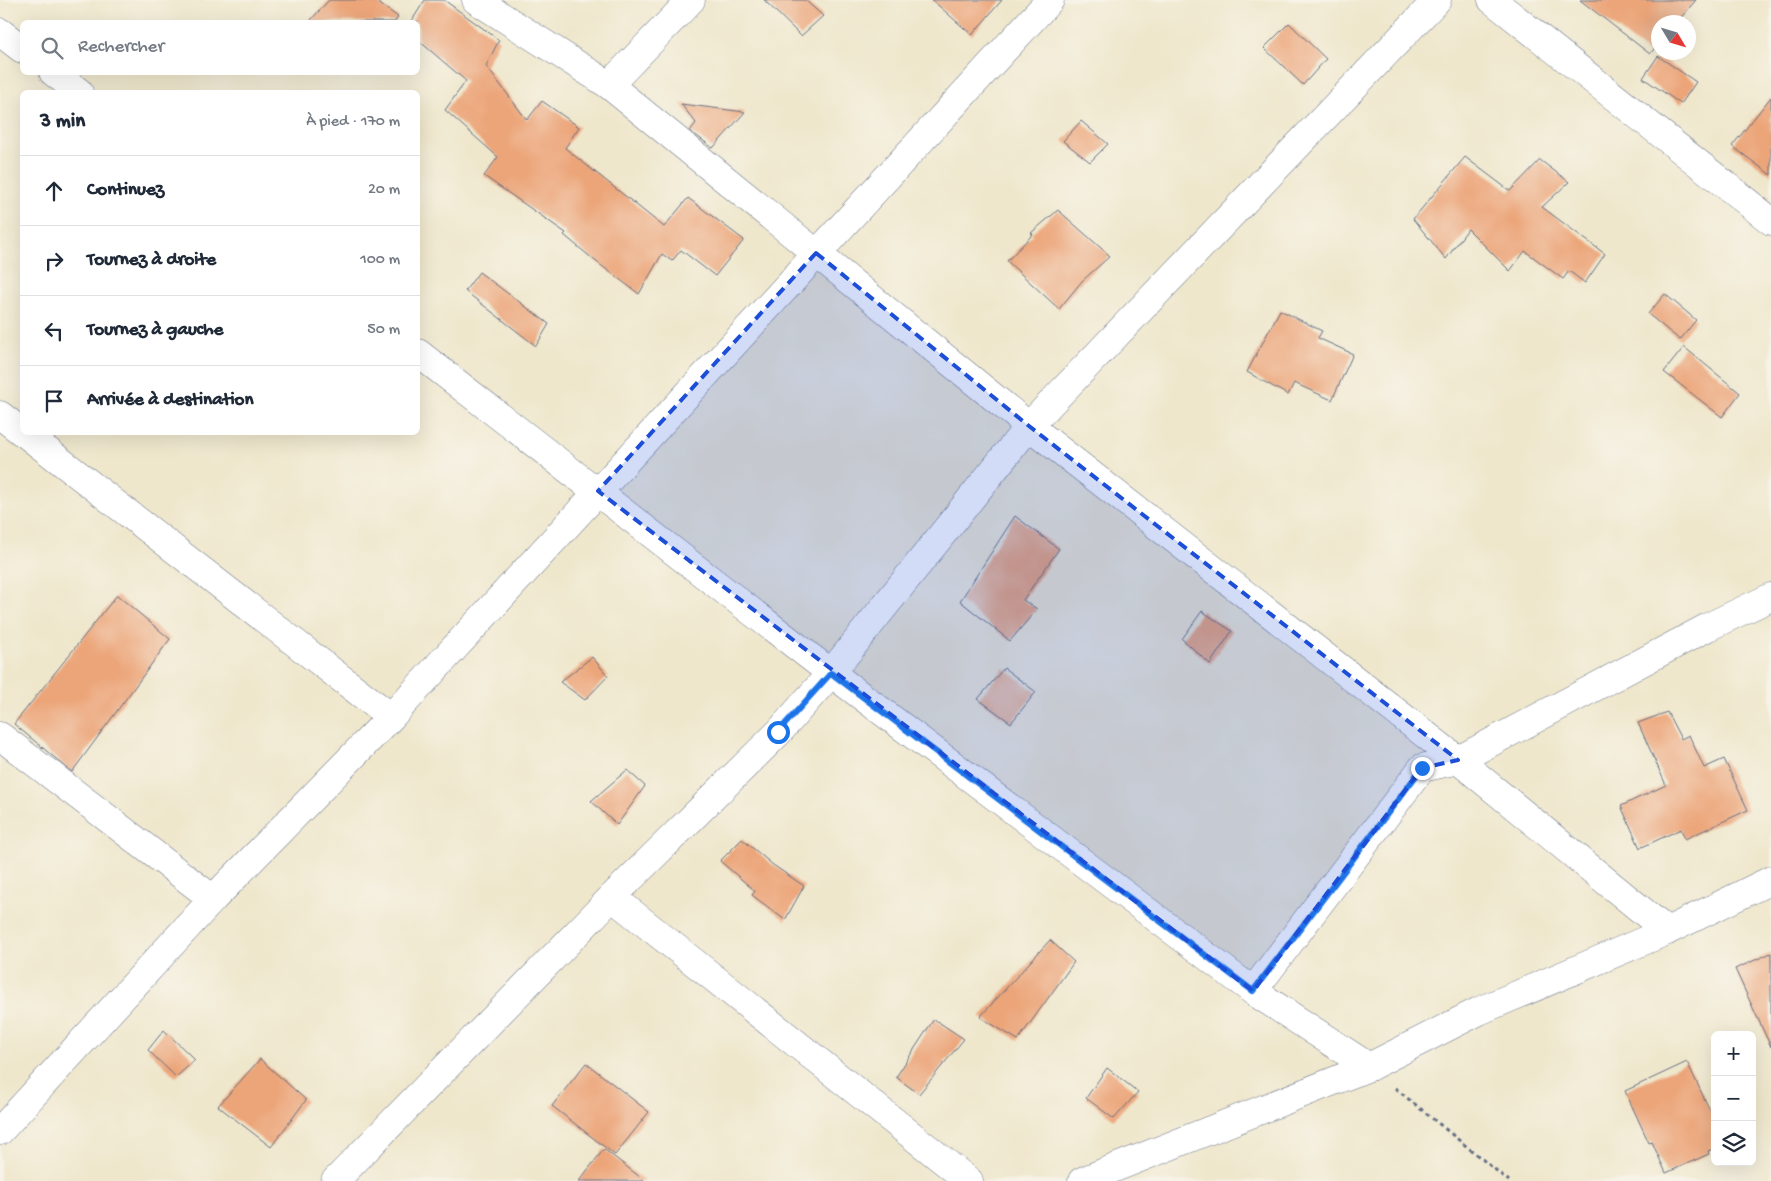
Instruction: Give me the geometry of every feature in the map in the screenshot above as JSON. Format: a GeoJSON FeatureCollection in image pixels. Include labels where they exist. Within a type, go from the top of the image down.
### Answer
{"type":"FeatureCollection","features":[{"type":"Feature","properties":{"kind":"street"},"geometry":{"type":"LineString","coordinates":[[476,0],[609,84],[1029,426],[1458,760],[1667,931]]}},
{"type":"Feature","properties":{"kind":"street"},"geometry":{"type":"LineString","coordinates":[[609,84],[691,0]]}},
{"type":"Feature","properties":{"kind":"street"},"geometry":{"type":"LineString","coordinates":[[0,1131],[213,900],[390,717],[1050,0]]}},
{"type":"Feature","properties":{"kind":"street"},"geometry":{"type":"LineString","coordinates":[[335,1181],[612,896],[778,732],[831,673],[1029,426],[1438,0]]}},
{"type":"Feature","properties":{"kind":"street"},"geometry":{"type":"LineString","coordinates":[[1492,0],[1771,221]]}},
{"type":"Feature","properties":{"kind":"street"},"geometry":{"type":"LineString","coordinates":[[0,32],[20,47]]}},
{"type":"Feature","properties":{"kind":"street"},"geometry":{"type":"LineString","coordinates":[[57,75],[76,90]]}},
{"type":"Feature","properties":{"kind":"street"},"geometry":{"type":"LineString","coordinates":[[420,355],[831,673],[1253,991],[1369,1067]]}},
{"type":"Feature","properties":{"kind":"street"},"geometry":{"type":"LineString","coordinates":[[0,415],[20,430]]}},
{"type":"Feature","properties":{"kind":"street"},"geometry":{"type":"LineString","coordinates":[[27,435],[390,717]]}},
{"type":"Feature","properties":{"kind":"street"},"geometry":{"type":"LineString","coordinates":[[1253,991],[1422,768],[1458,760],[1708,628],[1771,598]]}},
{"type":"Feature","properties":{"kind":"street"},"geometry":{"type":"LineString","coordinates":[[0,736],[213,900]]}},
{"type":"Feature","properties":{"kind":"street"},"geometry":{"type":"LineString","coordinates":[[1082,1181],[1369,1067],[1479,1011],[1667,931],[1771,880]]}},
{"type":"Feature","properties":{"kind":"street"},"geometry":{"type":"LineString","coordinates":[[612,896],[969,1181]]}},
{"type":"Feature","properties":{"kind":"path"},"geometry":{"type":"LineString","coordinates":[[1369,1067],[1509,1181]]}},
{"type":"Feature","properties":{"kind":"highlighted area"},"geometry":{"type":"Polygon","coordinates":[[[816,253],[1029,426],[1458,760],[1422,768],[1253,991],[598,491],[816,253]]]}},
{"type":"Feature","properties":{"kind":"building"},"geometry":{"type":"Polygon","coordinates":[[[329,0],[374,0],[398,17],[396,20],[311,20],[329,0]]]}},
{"type":"Feature","properties":{"kind":"building"},"geometry":{"type":"Polygon","coordinates":[[[425,0],[444,0],[499,40],[486,66],[527,120],[542,101],[579,127],[565,148],[664,227],[688,198],[744,240],[715,276],[681,250],[672,261],[662,254],[639,294],[564,235],[566,233],[484,176],[498,157],[445,110],[466,81],[420,42],[420,20],[412,20],[425,0]]]}},
{"type":"Feature","properties":{"kind":"building"},"geometry":{"type":"Polygon","coordinates":[[[764,0],[805,0],[823,16],[801,36],[764,0]]]}},
{"type":"Feature","properties":{"kind":"building"},"geometry":{"type":"Polygon","coordinates":[[[932,0],[1002,0],[972,35],[932,0]]]}},
{"type":"Feature","properties":{"kind":"building"},"geometry":{"type":"Polygon","coordinates":[[[1580,0],[1696,0],[1683,15],[1651,15],[1650,54],[1580,0]]]}},
{"type":"Feature","properties":{"kind":"building"},"geometry":{"type":"Polygon","coordinates":[[[1289,23],[1326,59],[1303,85],[1264,48],[1289,23]]]}},
{"type":"Feature","properties":{"kind":"building"},"geometry":{"type":"Polygon","coordinates":[[[1655,60],[1664,60],[1696,82],[1681,104],[1643,78],[1655,60]]]}},
{"type":"Feature","properties":{"kind":"building"},"geometry":{"type":"Polygon","coordinates":[[[1771,97],[1771,175],[1732,146],[1771,97]]]}},
{"type":"Feature","properties":{"kind":"building"},"geometry":{"type":"Polygon","coordinates":[[[681,104],[745,112],[713,148],[690,131],[696,123],[681,104]]]}},
{"type":"Feature","properties":{"kind":"building"},"geometry":{"type":"Polygon","coordinates":[[[1081,121],[1108,144],[1090,162],[1063,141],[1081,121]]]}},
{"type":"Feature","properties":{"kind":"building"},"geometry":{"type":"Polygon","coordinates":[[[1465,157],[1510,191],[1540,160],[1569,182],[1542,207],[1605,254],[1585,283],[1569,271],[1563,279],[1525,251],[1510,271],[1468,229],[1446,259],[1413,219],[1465,157]]]}},
{"type":"Feature","properties":{"kind":"building"},"geometry":{"type":"Polygon","coordinates":[[[1058,210],[1110,256],[1082,281],[1059,309],[1007,261],[1033,234],[1031,233],[1058,210]]]}},
{"type":"Feature","properties":{"kind":"building"},"geometry":{"type":"Polygon","coordinates":[[[479,272],[549,324],[536,346],[465,291],[479,272]]]}},
{"type":"Feature","properties":{"kind":"building"},"geometry":{"type":"Polygon","coordinates":[[[1665,294],[1696,320],[1680,340],[1648,314],[1665,294]]]}},
{"type":"Feature","properties":{"kind":"building"},"geometry":{"type":"Polygon","coordinates":[[[1280,310],[1322,331],[1318,338],[1353,354],[1332,400],[1294,383],[1288,395],[1247,372],[1280,310]]]}},
{"type":"Feature","properties":{"kind":"building"},"geometry":{"type":"Polygon","coordinates":[[[1684,347],[1740,393],[1722,417],[1664,372],[1684,347]]]}},
{"type":"Feature","properties":{"kind":"building"},"geometry":{"type":"Polygon","coordinates":[[[1015,516],[1059,549],[1023,600],[1037,609],[1010,641],[960,601],[1015,516]]]}},
{"type":"Feature","properties":{"kind":"building"},"geometry":{"type":"Polygon","coordinates":[[[117,595],[170,639],[72,772],[14,724],[117,595]]]}},
{"type":"Feature","properties":{"kind":"building"},"geometry":{"type":"Polygon","coordinates":[[[1202,611],[1232,631],[1210,664],[1182,639],[1202,611]]]}},
{"type":"Feature","properties":{"kind":"building"},"geometry":{"type":"Polygon","coordinates":[[[592,657],[608,676],[585,700],[560,682],[592,657]]]}},
{"type":"Feature","properties":{"kind":"building"},"geometry":{"type":"Polygon","coordinates":[[[1004,668],[1036,692],[1011,723],[978,699],[1004,668]]]}},
{"type":"Feature","properties":{"kind":"building"},"geometry":{"type":"Polygon","coordinates":[[[1667,712],[1681,739],[1689,735],[1704,768],[1724,759],[1748,810],[1685,839],[1681,829],[1640,848],[1621,806],[1666,785],[1638,723],[1667,712]]]}},
{"type":"Feature","properties":{"kind":"building"},"geometry":{"type":"Polygon","coordinates":[[[627,770],[645,786],[617,825],[591,801],[627,770]]]}},
{"type":"Feature","properties":{"kind":"building"},"geometry":{"type":"Polygon","coordinates":[[[742,839],[773,865],[804,886],[785,920],[752,895],[755,891],[720,861],[742,839]]]}},
{"type":"Feature","properties":{"kind":"building"},"geometry":{"type":"Polygon","coordinates":[[[1050,940],[1074,962],[1018,1040],[980,1017],[1050,940]]]}},
{"type":"Feature","properties":{"kind":"building"},"geometry":{"type":"Polygon","coordinates":[[[1771,953],[1771,1047],[1735,969],[1771,953]]]}},
{"type":"Feature","properties":{"kind":"building"},"geometry":{"type":"Polygon","coordinates":[[[934,1019],[964,1039],[919,1094],[896,1077],[934,1019]]]}},
{"type":"Feature","properties":{"kind":"building"},"geometry":{"type":"Polygon","coordinates":[[[164,1030],[195,1060],[176,1077],[148,1050],[164,1030]]]}},
{"type":"Feature","properties":{"kind":"building"},"geometry":{"type":"Polygon","coordinates":[[[260,1059],[306,1100],[271,1147],[218,1106],[260,1059]]]}},
{"type":"Feature","properties":{"kind":"building"},"geometry":{"type":"Polygon","coordinates":[[[1687,1062],[1711,1113],[1711,1150],[1708,1151],[1709,1154],[1666,1173],[1652,1142],[1649,1143],[1625,1091],[1687,1062]]]}},
{"type":"Feature","properties":{"kind":"building"},"geometry":{"type":"Polygon","coordinates":[[[586,1063],[649,1112],[615,1155],[552,1106],[586,1063]]]}},
{"type":"Feature","properties":{"kind":"building"},"geometry":{"type":"Polygon","coordinates":[[[1107,1068],[1138,1092],[1114,1119],[1086,1098],[1107,1068]]]}},
{"type":"Feature","properties":{"kind":"building"},"geometry":{"type":"Polygon","coordinates":[[[604,1149],[645,1181],[579,1181],[604,1149]]]}},
{"type":"Feature","properties":{"kind":"route"},"geometry":{"type":"LineString","coordinates":[[778,732],[831,673],[1253,991],[1422,768]]}}]}
